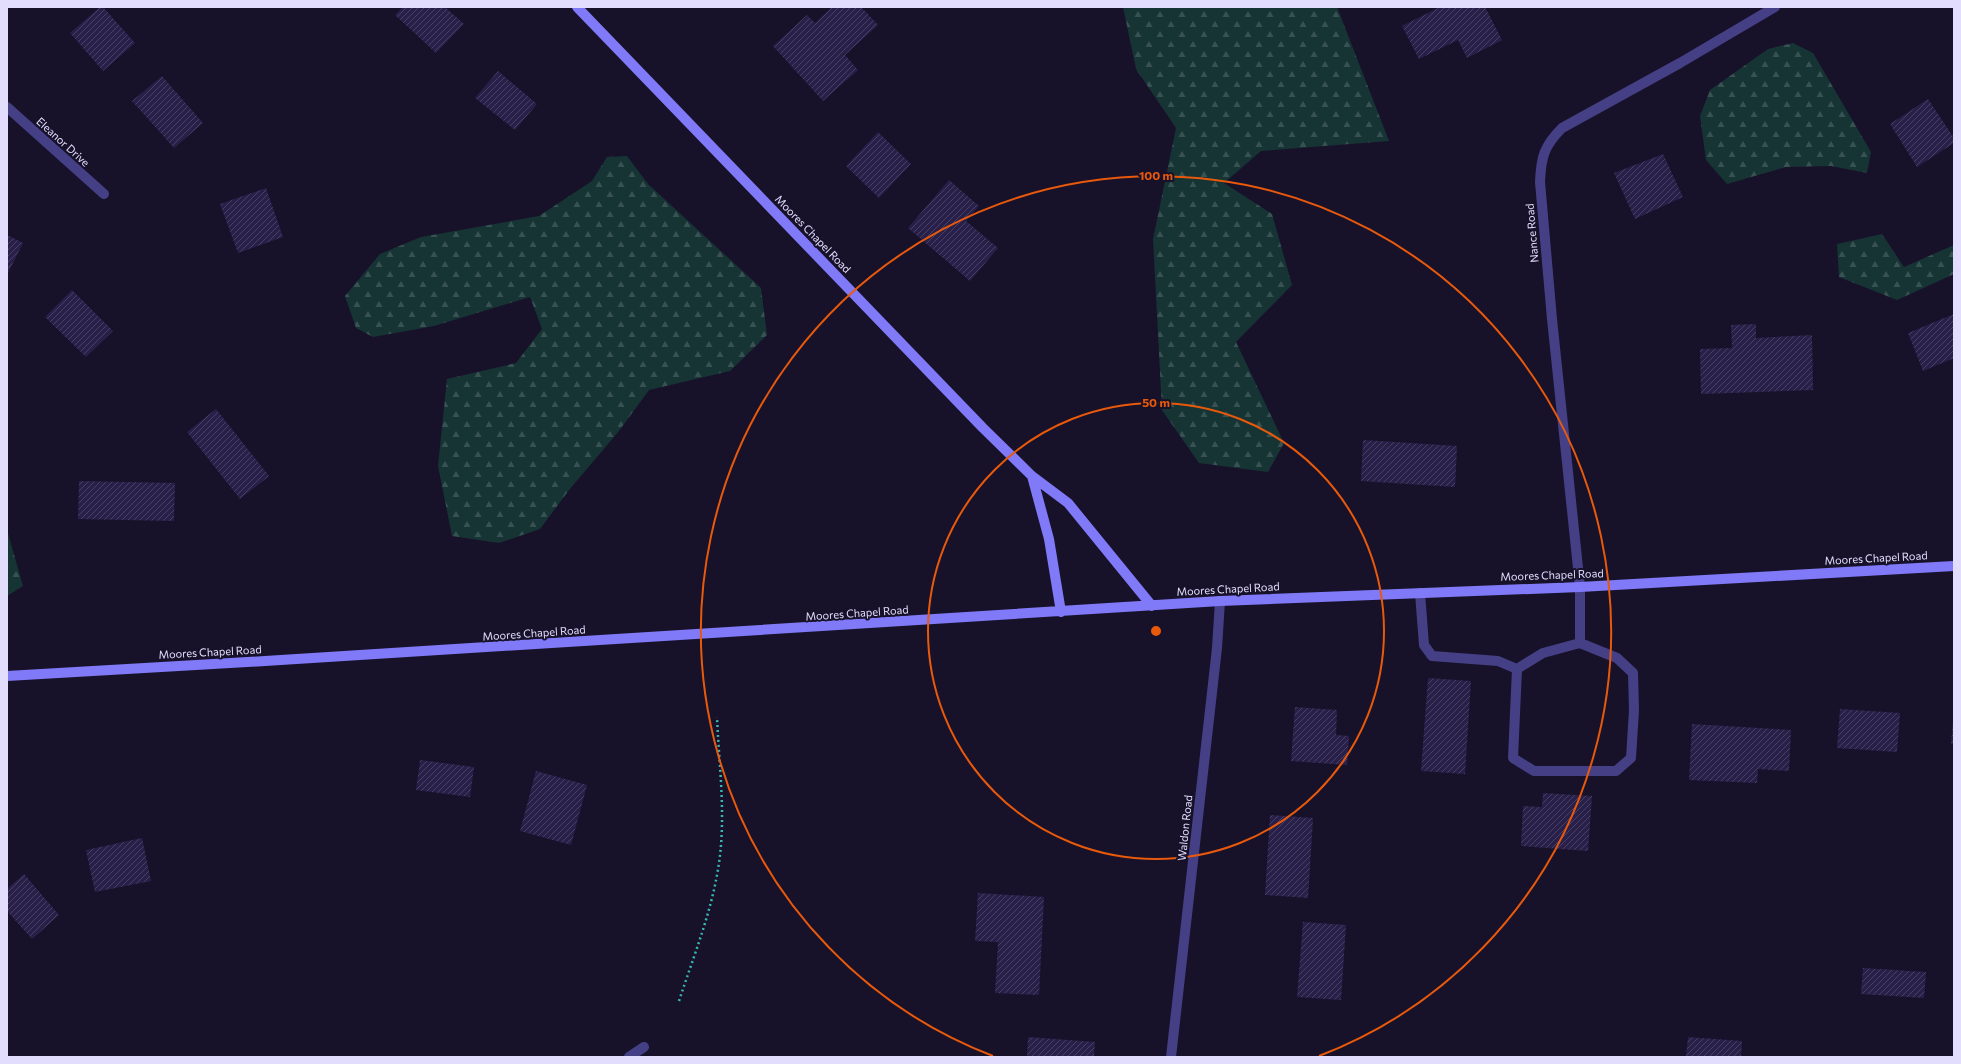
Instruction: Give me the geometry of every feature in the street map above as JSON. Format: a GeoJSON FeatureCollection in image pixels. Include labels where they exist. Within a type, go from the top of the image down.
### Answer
{"type":"FeatureCollection","features":[{"type":"Feature","properties":{"kind":"main road","name":"Moores Chapel Road"},"geometry":{"type":"LineString","coordinates":[[577,7],[967,411],[1032,476],[1068,503],[1152,606]]}},
{"type":"Feature","properties":{"kind":"main road","name":"Moores Chapel Road"},"geometry":{"type":"LineString","coordinates":[[1032,476],[1049,539],[1061,612]]}},
{"type":"Feature","properties":{"kind":"main road","name":"Moores Chapel Road"},"geometry":{"type":"LineString","coordinates":[[7,676],[1220,602],[1580,587],[1954,566]]}},
{"type":"Feature","properties":{"kind":"street","name":"Nance Road"},"geometry":{"type":"LineString","coordinates":[[1580,643],[1580,587],[1552,319],[1540,182],[1541,160],[1550,140],[1562,128],[1680,63],[1775,7]]}},
{"type":"Feature","properties":{"kind":"street","name":"Eleanor Drive"},"geometry":{"type":"LineString","coordinates":[[7,107],[104,194]]}},
{"type":"Feature","properties":{"kind":"street"},"geometry":{"type":"LineString","coordinates":[[1420,593],[1424,645],[1432,656],[1498,661],[1517,669]]}},
{"type":"Feature","properties":{"kind":"street","name":"Waldon Road"},"geometry":{"type":"LineString","coordinates":[[1171,1057],[1216,656],[1220,602]]}},
{"type":"Feature","properties":{"kind":"street"},"geometry":{"type":"LineString","coordinates":[[1580,643],[1617,658],[1633,673],[1634,710],[1631,758],[1616,772],[1534,771],[1513,758],[1517,669],[1543,653],[1580,643]]}},
{"type":"Feature","properties":{"kind":"street"},"geometry":{"type":"LineString","coordinates":[[629,1057],[644,1047]]}},
{"type":"Feature","properties":{"kind":"path"},"geometry":{"type":"LineString","coordinates":[[679,1001],[713,900],[720,862],[722,818],[717,717]]}},
{"type":"Feature","properties":{"kind":"green space"},"geometry":{"type":"Polygon","coordinates":[[[1123,7],[1337,7],[1389,141],[1261,151],[1224,183],[1272,214],[1292,285],[1236,342],[1284,443],[1268,472],[1199,463],[1162,410],[1153,239],[1176,128],[1136,69],[1123,7]]]}},
{"type":"Feature","properties":{"kind":"green space"},"geometry":{"type":"Polygon","coordinates":[[[1793,43],[1813,53],[1871,152],[1867,173],[1831,166],[1786,167],[1727,184],[1706,160],[1700,116],[1710,90],[1768,49],[1793,43]]]}},
{"type":"Feature","properties":{"kind":"green space"},"geometry":{"type":"Polygon","coordinates":[[[627,156],[648,184],[761,288],[767,335],[730,371],[649,390],[619,431],[569,490],[540,529],[499,543],[452,536],[438,466],[447,379],[516,363],[542,329],[530,297],[434,326],[373,337],[356,328],[345,296],[380,254],[421,237],[539,216],[592,181],[607,157],[627,156]]]}},
{"type":"Feature","properties":{"kind":"green space"},"geometry":{"type":"Polygon","coordinates":[[[1882,234],[1904,267],[1954,245],[1954,274],[1897,300],[1839,277],[1837,244],[1882,234]]]}},
{"type":"Feature","properties":{"kind":"green space"},"geometry":{"type":"Polygon","coordinates":[[[7,530],[23,586],[7,596],[7,530]]]}},
{"type":"Feature","properties":{"kind":"building"},"geometry":{"type":"Polygon","coordinates":[[[100,7],[103,7],[135,43],[103,71],[70,33],[100,7]]]}},
{"type":"Feature","properties":{"kind":"building"},"geometry":{"type":"Polygon","coordinates":[[[403,7],[445,7],[464,24],[436,53],[395,15],[403,7]]]}},
{"type":"Feature","properties":{"kind":"building"},"geometry":{"type":"Polygon","coordinates":[[[832,7],[861,7],[878,25],[845,55],[858,70],[823,101],[773,46],[807,15],[815,23],[832,7]]]}},
{"type":"Feature","properties":{"kind":"building"},"geometry":{"type":"Polygon","coordinates":[[[1440,7],[1485,7],[1502,40],[1467,58],[1458,40],[1419,59],[1402,26],[1440,7]]]}},
{"type":"Feature","properties":{"kind":"building"},"geometry":{"type":"Polygon","coordinates":[[[498,71],[537,104],[515,130],[475,98],[498,71]]]}},
{"type":"Feature","properties":{"kind":"building"},"geometry":{"type":"Polygon","coordinates":[[[162,76],[203,123],[174,148],[132,101],[162,76]]]}},
{"type":"Feature","properties":{"kind":"building"},"geometry":{"type":"Polygon","coordinates":[[[1928,99],[1954,138],[1954,143],[1917,167],[1890,124],[1928,99]]]}},
{"type":"Feature","properties":{"kind":"building"},"geometry":{"type":"Polygon","coordinates":[[[878,132],[911,164],[879,198],[846,166],[878,132]]]}},
{"type":"Feature","properties":{"kind":"building"},"geometry":{"type":"Polygon","coordinates":[[[1663,154],[1683,197],[1635,219],[1614,173],[1663,154]]]}},
{"type":"Feature","properties":{"kind":"building"},"geometry":{"type":"Polygon","coordinates":[[[949,180],[979,206],[966,221],[998,248],[970,281],[908,228],[949,180]]]}},
{"type":"Feature","properties":{"kind":"building"},"geometry":{"type":"Polygon","coordinates":[[[266,188],[283,237],[238,253],[220,204],[266,188]]]}},
{"type":"Feature","properties":{"kind":"building"},"geometry":{"type":"Polygon","coordinates":[[[7,235],[23,243],[7,275],[7,235]]]}},
{"type":"Feature","properties":{"kind":"building"},"geometry":{"type":"Polygon","coordinates":[[[72,290],[113,331],[86,357],[45,317],[72,290]]]}},
{"type":"Feature","properties":{"kind":"building"},"geometry":{"type":"Polygon","coordinates":[[[1954,314],[1954,358],[1923,371],[1908,333],[1954,314]]]}},
{"type":"Feature","properties":{"kind":"building"},"geometry":{"type":"Polygon","coordinates":[[[1756,324],[1756,338],[1812,335],[1813,390],[1701,394],[1700,349],[1732,348],[1731,325],[1756,324]]]}},
{"type":"Feature","properties":{"kind":"building"},"geometry":{"type":"Polygon","coordinates":[[[216,409],[269,476],[240,499],[187,432],[216,409]]]}},
{"type":"Feature","properties":{"kind":"building"},"geometry":{"type":"Polygon","coordinates":[[[1363,440],[1457,446],[1455,487],[1361,481],[1363,440]]]}},
{"type":"Feature","properties":{"kind":"building"},"geometry":{"type":"Polygon","coordinates":[[[79,481],[175,483],[174,521],[78,519],[79,481]]]}},
{"type":"Feature","properties":{"kind":"building"},"geometry":{"type":"Polygon","coordinates":[[[1428,678],[1471,681],[1465,774],[1421,771],[1428,678]]]}},
{"type":"Feature","properties":{"kind":"building"},"geometry":{"type":"Polygon","coordinates":[[[1295,707],[1337,710],[1336,735],[1349,736],[1347,765],[1291,761],[1295,707]]]}},
{"type":"Feature","properties":{"kind":"building"},"geometry":{"type":"Polygon","coordinates":[[[1840,709],[1900,713],[1897,752],[1837,748],[1840,709]]]}},
{"type":"Feature","properties":{"kind":"building"},"geometry":{"type":"Polygon","coordinates":[[[1953,721],[1954,744],[1951,744],[1953,721]]]}},
{"type":"Feature","properties":{"kind":"building"},"geometry":{"type":"Polygon","coordinates":[[[1692,724],[1791,730],[1789,771],[1758,769],[1757,783],[1689,780],[1692,724]]]}},
{"type":"Feature","properties":{"kind":"building"},"geometry":{"type":"Polygon","coordinates":[[[420,760],[474,767],[470,797],[416,790],[420,760]]]}},
{"type":"Feature","properties":{"kind":"building"},"geometry":{"type":"Polygon","coordinates":[[[536,771],[587,785],[571,845],[520,831],[536,771]]]}},
{"type":"Feature","properties":{"kind":"building"},"geometry":{"type":"Polygon","coordinates":[[[1543,793],[1592,796],[1588,851],[1521,846],[1523,806],[1542,807],[1543,793]]]}},
{"type":"Feature","properties":{"kind":"building"},"geometry":{"type":"Polygon","coordinates":[[[1270,815],[1313,818],[1308,898],[1265,895],[1270,815]]]}},
{"type":"Feature","properties":{"kind":"building"},"geometry":{"type":"Polygon","coordinates":[[[142,838],[151,881],[95,892],[86,850],[142,838]]]}},
{"type":"Feature","properties":{"kind":"building"},"geometry":{"type":"Polygon","coordinates":[[[24,874],[59,915],[32,939],[7,911],[7,889],[24,874]]]}},
{"type":"Feature","properties":{"kind":"building"},"geometry":{"type":"Polygon","coordinates":[[[978,893],[1044,897],[1039,995],[995,993],[998,942],[975,941],[978,893]]]}},
{"type":"Feature","properties":{"kind":"building"},"geometry":{"type":"Polygon","coordinates":[[[1303,922],[1346,925],[1341,1000],[1297,997],[1303,922]]]}},
{"type":"Feature","properties":{"kind":"building"},"geometry":{"type":"Polygon","coordinates":[[[1863,968],[1926,972],[1924,998],[1861,994],[1863,968]]]}},
{"type":"Feature","properties":{"kind":"building"},"geometry":{"type":"Polygon","coordinates":[[[1028,1037],[1095,1042],[1094,1057],[1027,1057],[1028,1037]]]}},
{"type":"Feature","properties":{"kind":"building"},"geometry":{"type":"Polygon","coordinates":[[[1688,1037],[1742,1041],[1741,1057],[1686,1057],[1688,1037]]]}}]}
